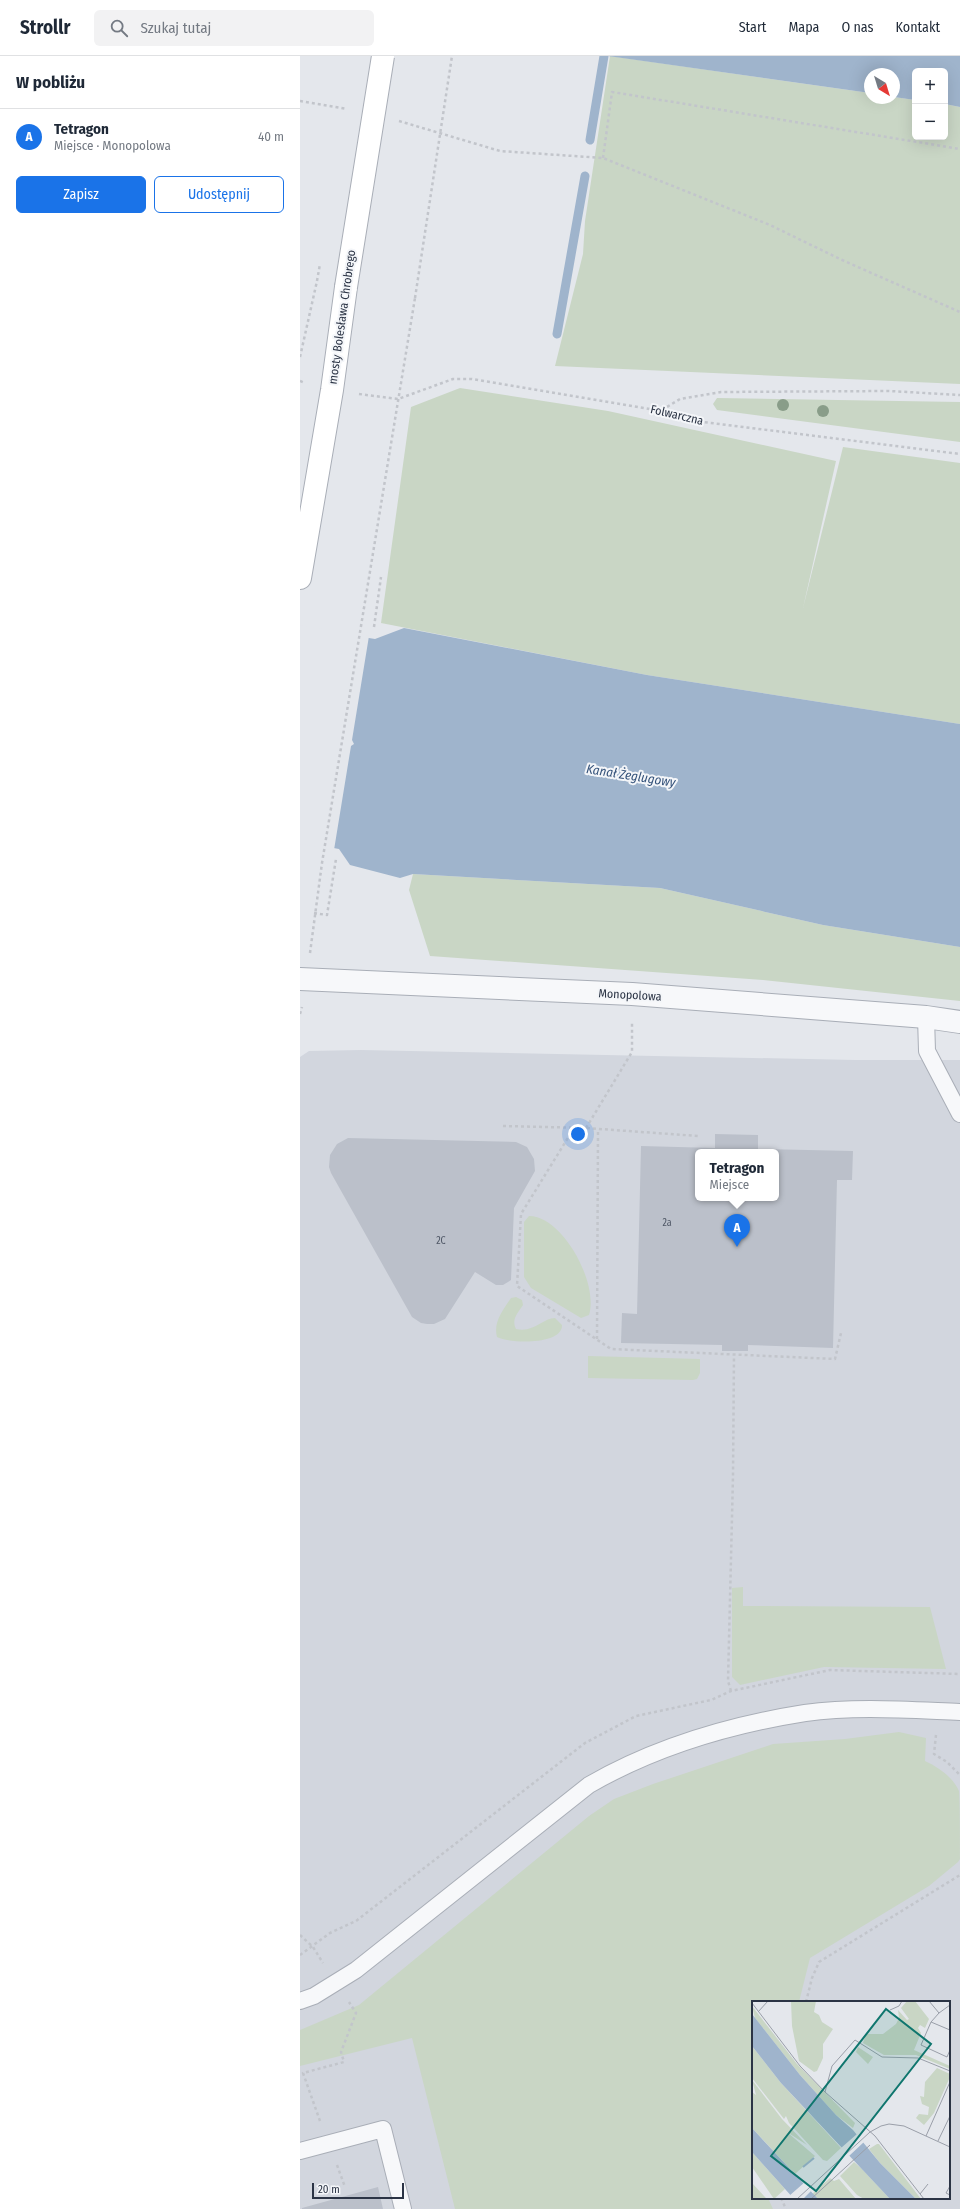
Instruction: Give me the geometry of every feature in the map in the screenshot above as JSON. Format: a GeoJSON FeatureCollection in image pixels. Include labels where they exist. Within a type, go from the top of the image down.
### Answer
{"type":"FeatureCollection","features":[{"type":"Feature","properties":{"kind":"main road","name":"mosty Bolesława Chrobrego"},"geometry":{"type":"LineString","coordinates":[[300,578],[332,390],[346,287],[383,56]]}},
{"type":"Feature","properties":{"kind":"street","name":"Monopolowa"},"geometry":{"type":"LineString","coordinates":[[300,979],[632,994],[926,1017],[960,1022]]}},
{"type":"Feature","properties":{"kind":"lane"},"geometry":{"type":"LineString","coordinates":[[926,1017],[927,1051],[960,1114]]}},
{"type":"Feature","properties":{"kind":"lane"},"geometry":{"type":"LineString","coordinates":[[300,2001],[314,1996],[356,1970],[589,1785],[621,1766],[717,1731],[806,1713],[861,1710],[960,1712]]}},
{"type":"Feature","properties":{"kind":"lane"},"geometry":{"type":"LineString","coordinates":[[300,2151],[382,2129],[403,2209]]}},
{"type":"Feature","properties":{"kind":"path"},"geometry":{"type":"LineString","coordinates":[[309,956],[322,863],[415,298],[452,56]]}},
{"type":"Feature","properties":{"kind":"path"},"geometry":{"type":"LineString","coordinates":[[603,158],[612,92],[960,149]]}},
{"type":"Feature","properties":{"kind":"path"},"geometry":{"type":"LineString","coordinates":[[300,101],[350,110]]}},
{"type":"Feature","properties":{"kind":"path"},"geometry":{"type":"LineString","coordinates":[[395,120],[418,125],[500,151],[603,158],[770,225],[842,260],[960,312]]}},
{"type":"Feature","properties":{"kind":"path"},"geometry":{"type":"LineString","coordinates":[[300,357],[317,281]]}},
{"type":"Feature","properties":{"kind":"path","name":"Folwarczna"},"geometry":{"type":"LineString","coordinates":[[398,400],[454,378],[466,379],[662,411],[687,420],[960,454]]}},
{"type":"Feature","properties":{"kind":"path"},"geometry":{"type":"LineString","coordinates":[[662,411],[680,399],[721,392],[889,391],[960,395]]}},
{"type":"Feature","properties":{"kind":"path"},"geometry":{"type":"LineString","coordinates":[[374,627],[381,577]]}},
{"type":"Feature","properties":{"kind":"path"},"geometry":{"type":"LineString","coordinates":[[314,914],[327,915],[336,859]]}},
{"type":"Feature","properties":{"kind":"path"},"geometry":{"type":"LineString","coordinates":[[586,1128],[632,1052],[632,1017]]}},
{"type":"Feature","properties":{"kind":"path"},"geometry":{"type":"LineString","coordinates":[[503,1126],[586,1128],[698,1136]]}},
{"type":"Feature","properties":{"kind":"path"},"geometry":{"type":"LineString","coordinates":[[574,1128],[521,1214],[517,1286],[611,1349],[835,1359],[841,1334]]}},
{"type":"Feature","properties":{"kind":"path"},"geometry":{"type":"LineString","coordinates":[[597,1339],[598,1130]]}},
{"type":"Feature","properties":{"kind":"path"},"geometry":{"type":"LineString","coordinates":[[731,1692],[728,1681],[732,1557],[734,1355]]}},
{"type":"Feature","properties":{"kind":"path"},"geometry":{"type":"LineString","coordinates":[[937,1731],[934,1754],[947,1762],[960,1775]]}},
{"type":"Feature","properties":{"kind":"path"},"geometry":{"type":"LineString","coordinates":[[806,2001],[812,1978],[819,1962],[960,1875]]}},
{"type":"Feature","properties":{"kind":"path"},"geometry":{"type":"LineString","coordinates":[[345,2187],[301,2073],[344,2062],[341,2052],[356,2013],[346,1998]]}},
{"type":"Feature","properties":{"kind":"path"},"geometry":{"type":"LineString","coordinates":[[781,2199],[786,2209]]}},
{"type":"Feature","properties":{"kind":"shaded area"},"geometry":{"type":"Polygon","coordinates":[[[361,1050],[855,1060],[960,1060],[960,2209],[300,2209],[300,1057],[309,1051],[361,1050]]]}},
{"type":"Feature","properties":{"kind":"green space"},"geometry":{"type":"Polygon","coordinates":[[[610,56],[864,92],[864,104],[900,104],[900,98],[912,100],[912,140],[948,140],[948,105],[960,107],[960,384],[555,366],[583,254],[585,221],[610,56]]]}},
{"type":"Feature","properties":{"kind":"green space"},"geometry":{"type":"Polygon","coordinates":[[[460,388],[608,411],[836,461],[803,608],[843,447],[960,463],[960,724],[647,675],[381,623],[411,407],[460,388]]]}},
{"type":"Feature","properties":{"kind":"green space"},"geometry":{"type":"Polygon","coordinates":[[[717,398],[960,402],[960,442],[717,410],[713,404],[717,398]]]}},
{"type":"Feature","properties":{"kind":"green space"},"geometry":{"type":"Polygon","coordinates":[[[413,874],[660,888],[823,925],[960,947],[960,1001],[763,980],[430,956],[409,890],[413,874]]]}},
{"type":"Feature","properties":{"kind":"green space"},"geometry":{"type":"Polygon","coordinates":[[[529,1216],[542,1219],[554,1227],[566,1239],[576,1254],[589,1286],[591,1302],[589,1315],[581,1318],[531,1288],[524,1277],[524,1222],[529,1216]]]}},
{"type":"Feature","properties":{"kind":"green space"},"geometry":{"type":"Polygon","coordinates":[[[516,1297],[522,1300],[523,1305],[517,1313],[514,1322],[516,1329],[528,1329],[546,1320],[555,1318],[562,1325],[560,1332],[545,1339],[524,1342],[497,1337],[496,1326],[500,1316],[511,1298],[516,1297]]]}},
{"type":"Feature","properties":{"kind":"green space"},"geometry":{"type":"Polygon","coordinates":[[[588,1356],[700,1359],[700,1373],[697,1379],[693,1380],[588,1378],[588,1356]]]}},
{"type":"Feature","properties":{"kind":"green space"},"geometry":{"type":"Polygon","coordinates":[[[743,1587],[743,1606],[930,1607],[946,1669],[824,1667],[740,1685],[732,1677],[732,1588],[743,1587]]]}},
{"type":"Feature","properties":{"kind":"green space"},"geometry":{"type":"Polygon","coordinates":[[[899,1732],[926,1738],[925,1761],[945,1773],[953,1781],[959,1791],[960,1859],[929,1886],[810,1958],[799,2001],[752,2001],[752,2199],[768,2199],[773,2209],[455,2209],[412,2038],[300,2066],[300,2030],[359,2005],[589,1816],[614,1799],[653,1784],[773,1744],[845,1739],[899,1732]]]}},
{"type":"Feature","properties":{"kind":"water"},"geometry":{"type":"Polygon","coordinates":[[[608,56],[960,56],[960,107],[948,105],[948,68],[912,68],[912,100],[900,98],[900,68],[864,68],[864,92],[608,56]]]}},
{"type":"Feature","properties":{"kind":"water","name":"Kanał Żeglugowy"},"geometry":{"type":"Polygon","coordinates":[[[300,627],[375,639],[404,628],[647,675],[960,724],[960,947],[823,925],[660,888],[413,874],[400,878],[350,865],[339,849],[300,842],[300,627]]]}},
{"type":"Feature","properties":{"kind":"pier"},"geometry":{"type":"Polygon","coordinates":[[[300,625],[369,636],[352,740],[354,744],[351,746],[334,850],[300,844],[300,625]]]}},
{"type":"Feature","properties":{"kind":"building"},"geometry":{"type":"Polygon","coordinates":[[[715,1134],[758,1135],[758,1149],[695,1149],[695,1201],[779,1201],[779,1149],[853,1151],[852,1180],[837,1180],[833,1348],[748,1345],[748,1351],[722,1351],[722,1345],[621,1343],[622,1313],[637,1314],[641,1146],[715,1148],[715,1134]]]}},
{"type":"Feature","properties":{"kind":"building"},"geometry":{"type":"Polygon","coordinates":[[[348,1138],[516,1142],[527,1147],[534,1159],[535,1171],[514,1208],[511,1280],[503,1285],[496,1285],[475,1272],[445,1319],[434,1324],[427,1324],[421,1323],[412,1317],[331,1173],[329,1167],[330,1155],[337,1144],[348,1138]]]}},
{"type":"Feature","properties":{"kind":"building"},"geometry":{"type":"Polygon","coordinates":[[[378,2187],[383,2209],[302,2209],[302,2208],[378,2187]]]}},
{"type":"Feature","properties":{"kind":"waterway"},"geometry":{"type":"LineString","coordinates":[[590,140],[604,56]]}},
{"type":"Feature","properties":{"kind":"waterway"},"geometry":{"type":"LineString","coordinates":[[557,334],[585,176]]}},
{"type":"Feature","properties":{"kind":"place","name":"Tetragon"},"geometry":{"type":"Point","coordinates":[737,1247]}}]}
